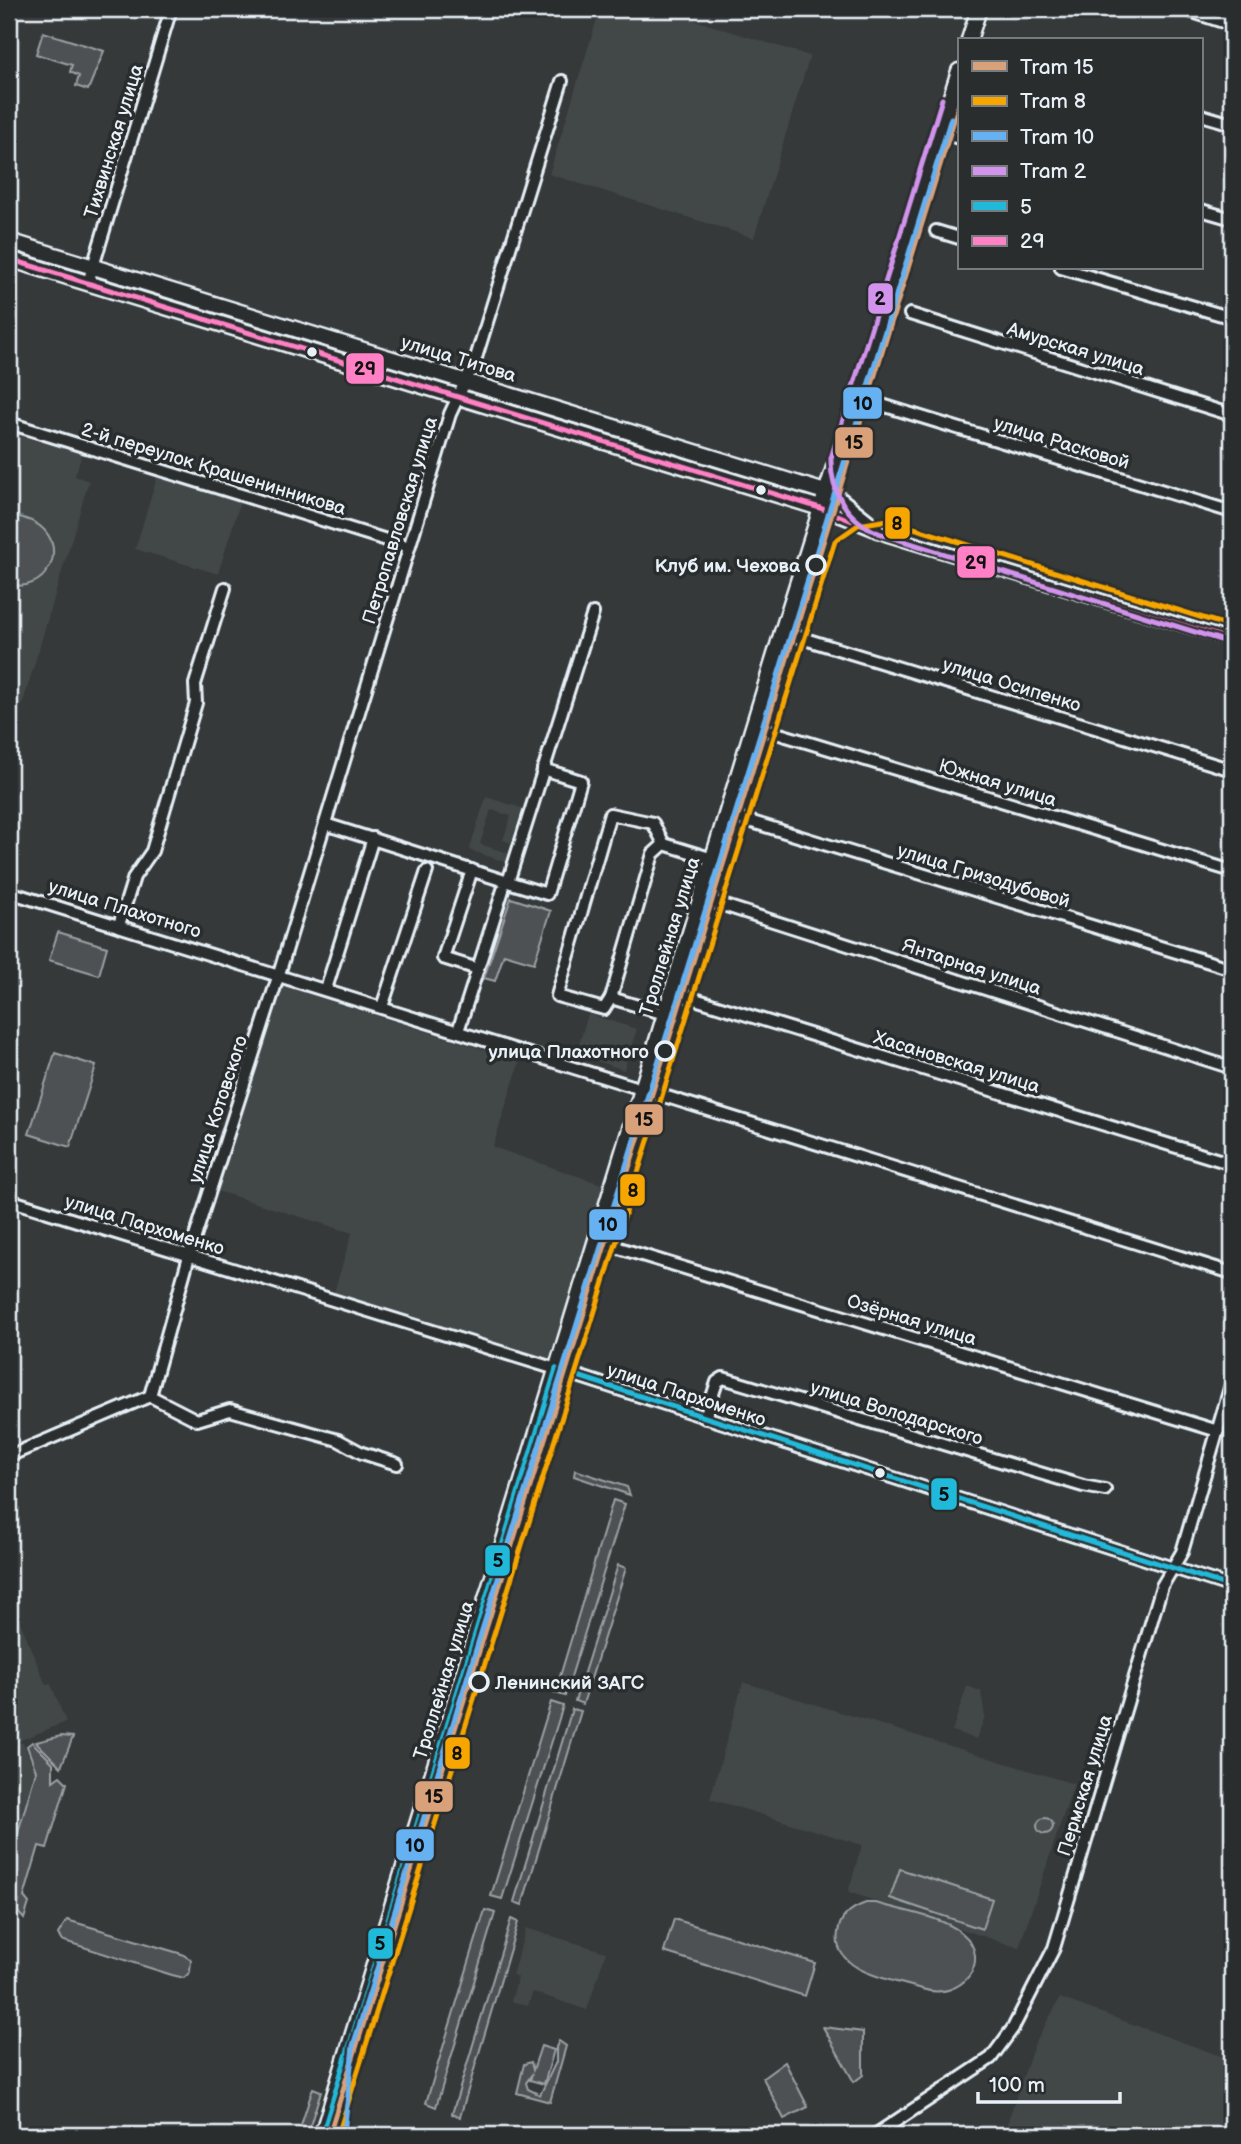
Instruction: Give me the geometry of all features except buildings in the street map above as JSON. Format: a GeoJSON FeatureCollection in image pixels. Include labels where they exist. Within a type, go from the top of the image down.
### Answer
{"type":"FeatureCollection","features":[{"type":"Feature","properties":{"kind":"main road"},"geometry":{"type":"LineString","coordinates":[[970,38],[979,9]]}},
{"type":"Feature","properties":{"kind":"main road","name":"Троллейная улица"},"geometry":{"type":"LineString","coordinates":[[323,2135],[820,508],[958,74]]}},
{"type":"Feature","properties":{"kind":"main road","name":"улица Титова"},"geometry":{"type":"LineString","coordinates":[[9,240],[825,492]]}},
{"type":"Feature","properties":{"kind":"main road","name":"улица Титова"},"geometry":{"type":"LineString","coordinates":[[9,259],[820,508]]}},
{"type":"Feature","properties":{"kind":"street","name":"Тихвинская улица"},"geometry":{"type":"LineString","coordinates":[[88,283],[171,9]]}},
{"type":"Feature","properties":{"kind":"street"},"geometry":{"type":"LineString","coordinates":[[1183,9],[1231,22]]}},
{"type":"Feature","properties":{"kind":"street","name":"Петропавловская улица"},"geometry":{"type":"LineString","coordinates":[[279,974],[455,397],[468,381],[562,81]]}},
{"type":"Feature","properties":{"kind":"street"},"geometry":{"type":"LineString","coordinates":[[1202,115],[1232,124]]}},
{"type":"Feature","properties":{"kind":"street"},"geometry":{"type":"LineString","coordinates":[[940,132],[958,138]]}},
{"type":"Feature","properties":{"kind":"street"},"geometry":{"type":"LineString","coordinates":[[1202,210],[1232,219]]}},
{"type":"Feature","properties":{"kind":"street"},"geometry":{"type":"LineString","coordinates":[[936,231],[958,238]]}},
{"type":"Feature","properties":{"kind":"street"},"geometry":{"type":"LineString","coordinates":[[1068,270],[1232,318]]}},
{"type":"Feature","properties":{"kind":"street","name":"Амурская улица"},"geometry":{"type":"LineString","coordinates":[[910,314],[1232,415]]}},
{"type":"Feature","properties":{"kind":"street","name":"улица Расковой"},"geometry":{"type":"LineString","coordinates":[[882,405],[1232,512]]}},
{"type":"Feature","properties":{"kind":"street","name":"2-й переулок Крашенинникова"},"geometry":{"type":"LineString","coordinates":[[9,423],[409,547]]}},
{"type":"Feature","properties":{"kind":"street","name":"улица Титова"},"geometry":{"type":"LineString","coordinates":[[825,492],[842,499],[887,535]]}},
{"type":"Feature","properties":{"kind":"street","name":"улица Титова"},"geometry":{"type":"LineString","coordinates":[[820,508],[887,535],[1232,640]]}},
{"type":"Feature","properties":{"kind":"street"},"geometry":{"type":"LineString","coordinates":[[119,925],[134,877],[152,851],[196,703],[195,684],[225,588]]}},
{"type":"Feature","properties":{"kind":"street"},"geometry":{"type":"LineString","coordinates":[[458,1031],[593,612]]}},
{"type":"Feature","properties":{"kind":"street","name":"улица Осипенко"},"geometry":{"type":"LineString","coordinates":[[782,632],[1232,771]]}},
{"type":"Feature","properties":{"kind":"street","name":"Южная улица"},"geometry":{"type":"LineString","coordinates":[[754,723],[770,731],[1232,871]]}},
{"type":"Feature","properties":{"kind":"street"},"geometry":{"type":"LineString","coordinates":[[325,824],[471,870],[505,886],[547,894],[581,781],[543,769]]}},
{"type":"Feature","properties":{"kind":"street"},"geometry":{"type":"LineString","coordinates":[[664,844],[653,854],[611,998],[604,1009],[557,996],[610,814],[653,823],[664,844],[712,859]]}},
{"type":"Feature","properties":{"kind":"street","name":"улица Гризодубовой"},"geometry":{"type":"LineString","coordinates":[[726,814],[1232,969]]}},
{"type":"Feature","properties":{"kind":"street"},"geometry":{"type":"LineString","coordinates":[[326,989],[373,838]]}},
{"type":"Feature","properties":{"kind":"street"},"geometry":{"type":"LineString","coordinates":[[471,870],[443,958],[478,969]]}},
{"type":"Feature","properties":{"kind":"street"},"geometry":{"type":"LineString","coordinates":[[382,1007],[427,871]]}},
{"type":"Feature","properties":{"kind":"street","name":"улица Плахотного"},"geometry":{"type":"LineString","coordinates":[[9,892],[1232,1272]]}},
{"type":"Feature","properties":{"kind":"street","name":"Янтарная улица"},"geometry":{"type":"LineString","coordinates":[[701,898],[1232,1068]]}},
{"type":"Feature","properties":{"kind":"street","name":"улица Котовского"},"geometry":{"type":"LineString","coordinates":[[150,1396],[189,1256],[279,974]]}},
{"type":"Feature","properties":{"kind":"street","name":"Хасановская улица"},"geometry":{"type":"LineString","coordinates":[[672,992],[1232,1164]]}},
{"type":"Feature","properties":{"kind":"street"},"geometry":{"type":"LineString","coordinates":[[611,998],[665,1014]]}},
{"type":"Feature","properties":{"kind":"street","name":"улица Пархоменко"},"geometry":{"type":"LineString","coordinates":[[9,1200],[556,1369],[1232,1587]]}},
{"type":"Feature","properties":{"kind":"street","name":"Озёрная улица"},"geometry":{"type":"LineString","coordinates":[[596,1241],[1218,1431]]}},
{"type":"Feature","properties":{"kind":"street","name":"улица Володарского"},"geometry":{"type":"LineString","coordinates":[[705,1418],[717,1382],[723,1378],[1083,1486],[1105,1490]]}},
{"type":"Feature","properties":{"kind":"street","name":"Пермская улица"},"geometry":{"type":"LineString","coordinates":[[875,2135],[991,2058],[1013,2028],[1054,1948],[1163,1586],[1182,1552],[1232,1381]]}},
{"type":"Feature","properties":{"kind":"street"},"geometry":{"type":"LineString","coordinates":[[9,1456],[150,1396],[197,1420],[230,1410],[338,1440],[362,1453],[397,1464]]}},
{"type":"Feature","properties":{"kind":"shaded area"},"geometry":{"type":"Polygon","coordinates":[[[600,9],[659,9],[810,56],[754,238],[549,174],[600,9]]]}},
{"type":"Feature","properties":{"kind":"shaded area"},"geometry":{"type":"Polygon","coordinates":[[[43,32],[104,51],[88,90],[76,86],[79,76],[70,72],[72,65],[36,54],[43,32]]]}},
{"type":"Feature","properties":{"kind":"shaded area"},"geometry":{"type":"Polygon","coordinates":[[[9,433],[82,454],[75,476],[89,481],[22,706],[9,702],[9,433]]]}},
{"type":"Feature","properties":{"kind":"shaded area"},"geometry":{"type":"Polygon","coordinates":[[[158,474],[241,500],[218,574],[135,549],[158,474]]]}},
{"type":"Feature","properties":{"kind":"shaded area"},"geometry":{"type":"Polygon","coordinates":[[[9,514],[40,526],[49,536],[53,547],[53,558],[42,577],[22,586],[9,584],[9,514]]]}},
{"type":"Feature","properties":{"kind":"shaded area"},"geometry":{"type":"Polygon","coordinates":[[[486,797],[522,808],[511,843],[503,840],[511,816],[491,810],[480,844],[508,853],[506,862],[469,850],[486,797]]]}},
{"type":"Feature","properties":{"kind":"shaded area"},"geometry":{"type":"Polygon","coordinates":[[[511,898],[551,911],[534,963],[504,954],[495,981],[484,978],[511,898]]]}},
{"type":"Feature","properties":{"kind":"shaded area"},"geometry":{"type":"Polygon","coordinates":[[[58,932],[107,947],[99,975],[49,960],[58,932]]]}},
{"type":"Feature","properties":{"kind":"shaded area"},"geometry":{"type":"Polygon","coordinates":[[[282,986],[520,1061],[493,1147],[604,1185],[549,1360],[334,1292],[352,1233],[217,1191],[282,986]]]}},
{"type":"Feature","properties":{"kind":"shaded area"},"geometry":{"type":"Polygon","coordinates":[[[588,1014],[637,1029],[624,1070],[576,1054],[588,1014]]]}},
{"type":"Feature","properties":{"kind":"shaded area"},"geometry":{"type":"Polygon","coordinates":[[[55,1053],[96,1066],[70,1147],[29,1134],[55,1053]]]}},
{"type":"Feature","properties":{"kind":"shaded area"},"geometry":{"type":"Polygon","coordinates":[[[575,1470],[627,1487],[630,1495],[574,1476],[575,1470]]]}},
{"type":"Feature","properties":{"kind":"shaded area"},"geometry":{"type":"Polygon","coordinates":[[[613,1500],[625,1504],[565,1696],[555,1693],[613,1500]]]}},
{"type":"Feature","properties":{"kind":"shaded area"},"geometry":{"type":"Polygon","coordinates":[[[618,1565],[626,1568],[583,1704],[575,1701],[618,1565]]]}},
{"type":"Feature","properties":{"kind":"shaded area"},"geometry":{"type":"Polygon","coordinates":[[[17,1614],[46,1685],[51,1684],[66,1722],[9,1745],[9,1617],[17,1614]]]}},
{"type":"Feature","properties":{"kind":"shaded area"},"geometry":{"type":"Polygon","coordinates":[[[743,1682],[1074,1784],[1019,1948],[848,1892],[862,1845],[710,1799],[743,1682]]]}},
{"type":"Feature","properties":{"kind":"shaded area"},"geometry":{"type":"Polygon","coordinates":[[[967,1686],[981,1691],[985,1717],[976,1739],[952,1731],[967,1686]]]}},
{"type":"Feature","properties":{"kind":"shaded area"},"geometry":{"type":"Polygon","coordinates":[[[551,1702],[563,1706],[502,1899],[491,1896],[551,1702]]]}},
{"type":"Feature","properties":{"kind":"shaded area"},"geometry":{"type":"Polygon","coordinates":[[[572,1709],[581,1711],[522,1905],[514,1902],[572,1709]]]}},
{"type":"Feature","properties":{"kind":"shaded area"},"geometry":{"type":"Polygon","coordinates":[[[61,1736],[73,1737],[61,1767],[36,1742],[61,1736]]]}},
{"type":"Feature","properties":{"kind":"shaded area"},"geometry":{"type":"Polygon","coordinates":[[[23,1742],[35,1771],[9,1856],[9,1748],[23,1742]]]}},
{"type":"Feature","properties":{"kind":"shaded area"},"geometry":{"type":"Polygon","coordinates":[[[32,1742],[53,1763],[53,1781],[60,1776],[67,1783],[47,1848],[39,1846],[24,1897],[29,1903],[24,1919],[17,1911],[19,1901],[9,1898],[9,1863],[36,1771],[27,1746],[32,1742]]]}},
{"type":"Feature","properties":{"kind":"shaded area"},"geometry":{"type":"Polygon","coordinates":[[[1045,1818],[1051,1820],[1051,1832],[1045,1834],[1039,1832],[1037,1826],[1039,1820],[1045,1818]]]}},
{"type":"Feature","properties":{"kind":"shaded area"},"geometry":{"type":"Polygon","coordinates":[[[900,1869],[992,1899],[982,1929],[890,1898],[900,1869]]]}},
{"type":"Feature","properties":{"kind":"shaded area"},"geometry":{"type":"Polygon","coordinates":[[[866,1903],[876,1903],[932,1918],[962,1933],[971,1944],[975,1955],[969,1976],[949,1990],[936,1991],[881,1978],[854,1966],[844,1957],[838,1946],[838,1932],[847,1913],[866,1903]]]}},
{"type":"Feature","properties":{"kind":"shaded area"},"geometry":{"type":"Polygon","coordinates":[[[485,1910],[495,1913],[436,2107],[426,2103],[485,1910]]]}},
{"type":"Feature","properties":{"kind":"shaded area"},"geometry":{"type":"Polygon","coordinates":[[[511,1919],[518,1922],[460,2117],[452,2114],[511,1919]]]}},
{"type":"Feature","properties":{"kind":"shaded area"},"geometry":{"type":"Polygon","coordinates":[[[674,1919],[815,1963],[805,1996],[664,1952],[674,1919]]]}},
{"type":"Feature","properties":{"kind":"shaded area"},"geometry":{"type":"Polygon","coordinates":[[[67,1920],[182,1954],[191,1960],[190,1972],[184,1978],[61,1940],[58,1934],[67,1920]]]}},
{"type":"Feature","properties":{"kind":"shaded area"},"geometry":{"type":"Polygon","coordinates":[[[526,1928],[606,1952],[587,2010],[533,1992],[528,2006],[511,2001],[518,1977],[512,1975],[526,1928]]]}},
{"type":"Feature","properties":{"kind":"shaded area"},"geometry":{"type":"Polygon","coordinates":[[[1060,1998],[1232,2060],[1232,2135],[1003,2135],[1034,2045],[1060,1998]]]}},
{"type":"Feature","properties":{"kind":"shaded area"},"geometry":{"type":"Polygon","coordinates":[[[823,2027],[863,2032],[863,2075],[854,2082],[823,2027]]]}},
{"type":"Feature","properties":{"kind":"shaded area"},"geometry":{"type":"Polygon","coordinates":[[[559,2041],[566,2046],[550,2102],[517,2093],[524,2064],[531,2062],[533,2070],[541,2046],[554,2050],[544,2084],[530,2080],[532,2074],[526,2083],[528,2089],[540,2095],[556,2062],[556,2047],[559,2041]]]}},
{"type":"Feature","properties":{"kind":"shaded area"},"geometry":{"type":"Polygon","coordinates":[[[785,2062],[808,2107],[784,2119],[763,2078],[785,2062]]]}},
{"type":"Feature","properties":{"kind":"shaded area"},"geometry":{"type":"Polygon","coordinates":[[[313,2088],[321,2091],[307,2135],[298,2135],[313,2088]]]}},
{"type":"Feature","properties":{"kind":"tram line","name":"2"},"geometry":{"type":"LineString","coordinates":[[942,99],[831,458],[834,483],[843,504],[859,522],[881,534],[1227,642]]}},
{"type":"Feature","properties":{"kind":"tram line","name":"15"},"geometry":{"type":"LineString","coordinates":[[329,2135],[958,107]]}},
{"type":"Feature","properties":{"kind":"tram line","name":"10"},"geometry":{"type":"LineString","coordinates":[[344,2134],[353,2046],[951,118]]}},
{"type":"Feature","properties":{"kind":"tram line","name":"8"},"geometry":{"type":"LineString","coordinates":[[338,2135],[835,541],[858,525],[888,520],[1229,626]]}},
{"type":"Feature","properties":{"kind":"transit line","name":"29"},"geometry":{"type":"LineString","coordinates":[[9,259],[820,508],[887,535],[1232,640]]}},
{"type":"Feature","properties":{"kind":"transit line","name":"5"},"geometry":{"type":"LineString","coordinates":[[556,1369],[1232,1587]]}},
{"type":"Feature","properties":{"kind":"transit line","name":"5"},"geometry":{"type":"LineString","coordinates":[[322,2135],[556,1369]]}},
{"type":"Feature","properties":{"kind":"place","name":"Клуб им. Чехова"},"geometry":{"type":"Point","coordinates":[816,565]}},
{"type":"Feature","properties":{"kind":"place","name":"улица Плахотного"},"geometry":{"type":"Point","coordinates":[665,1051]}},
{"type":"Feature","properties":{"kind":"place","name":"Ленинский ЗАГС"},"geometry":{"type":"Point","coordinates":[479,1682]}}]}
